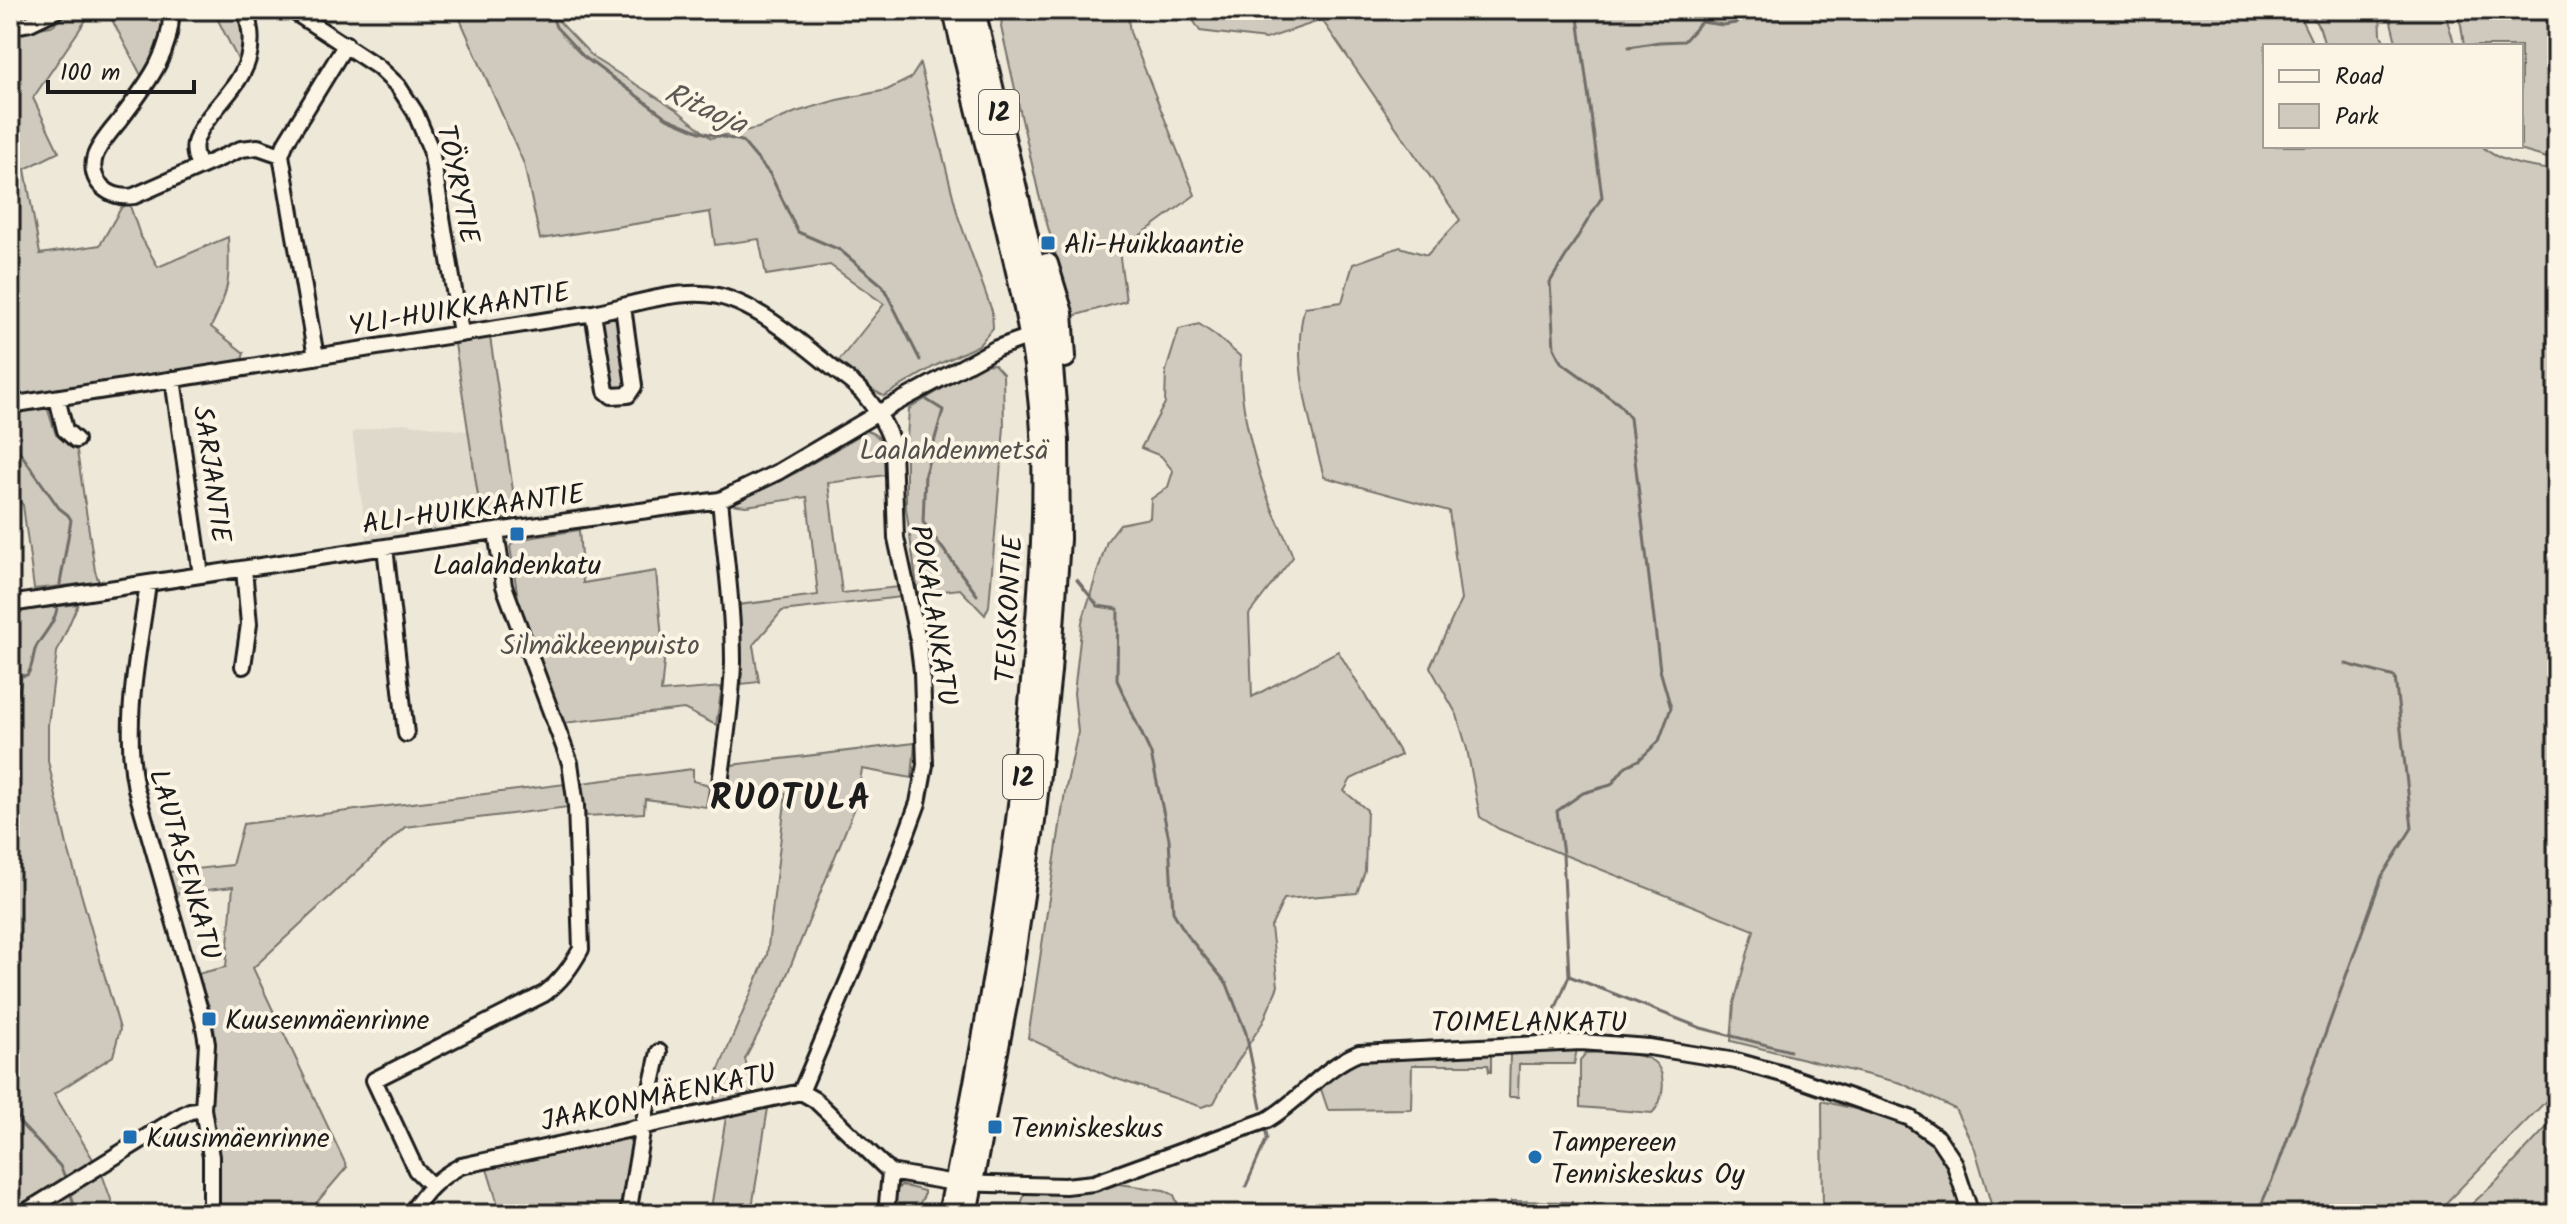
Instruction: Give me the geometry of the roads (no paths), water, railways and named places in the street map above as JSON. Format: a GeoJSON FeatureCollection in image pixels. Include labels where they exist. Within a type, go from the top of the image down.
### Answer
{"type":"FeatureCollection","features":[{"type":"Feature","properties":{"kind":"highway","name":"TEISKONTIE"},"geometry":{"type":"LineString","coordinates":[[954,10],[1040,333],[1042,491],[1032,682],[1016,834],[964,1183],[966,1214]]}},
{"type":"Feature","properties":{"kind":"highway","name":"TEISKONTIE"},"geometry":{"type":"LineString","coordinates":[[949,1214],[964,1183],[1011,975],[1034,821],[1050,671],[1059,539],[1058,441],[1023,214],[974,10]]}},
{"type":"Feature","properties":{"kind":"highway","name":"12"},"geometry":{"type":"LineString","coordinates":[[1023,214],[1034,227],[1062,313],[1067,411],[1058,441]]}},
{"type":"Feature","properties":{"kind":"street"},"geometry":{"type":"LineString","coordinates":[[10,27],[39,20],[57,10]]}},
{"type":"Feature","properties":{"kind":"street"},"geometry":{"type":"LineString","coordinates":[[171,10],[172,25],[164,51],[147,83],[98,149],[94,169],[104,190],[124,198],[134,196],[249,147],[281,155]]}},
{"type":"Feature","properties":{"kind":"street"},"geometry":{"type":"LineString","coordinates":[[199,167],[194,150],[197,136],[240,78],[249,57],[251,33],[246,10]]}},
{"type":"Feature","properties":{"kind":"street","name":"TÖYRYTIE"},"geometry":{"type":"LineString","coordinates":[[291,10],[378,67],[398,86],[415,112],[427,137],[461,333]]}},
{"type":"Feature","properties":{"kind":"street"},"geometry":{"type":"LineString","coordinates":[[316,357],[281,155],[346,44]]}},
{"type":"Feature","properties":{"kind":"street","name":"YLI-HUIKKAANTIE"},"geometry":{"type":"LineString","coordinates":[[10,405],[704,294],[723,297],[762,316],[799,341],[861,391],[878,413]]}},
{"type":"Feature","properties":{"kind":"street"},"geometry":{"type":"LineString","coordinates":[[593,313],[606,391],[612,396],[628,395],[634,386],[623,307]]}},
{"type":"Feature","properties":{"kind":"street","name":"ALI-HUIKKAANTIE"},"geometry":{"type":"LineString","coordinates":[[10,604],[720,500],[778,472],[997,348],[1040,333]]}},
{"type":"Feature","properties":{"kind":"street","name":"SARJANTIE"},"geometry":{"type":"LineString","coordinates":[[173,379],[201,575]]}},
{"type":"Feature","properties":{"kind":"street"},"geometry":{"type":"LineString","coordinates":[[57,398],[65,430],[76,440]]}},
{"type":"Feature","properties":{"kind":"street","name":"POKALANKATU"},"geometry":{"type":"LineString","coordinates":[[801,1092],[884,895],[918,803],[925,765],[922,672],[897,544],[893,447],[878,413]]}},
{"type":"Feature","properties":{"kind":"street"},"geometry":{"type":"LineString","coordinates":[[719,792],[733,663],[720,500]]}},
{"type":"Feature","properties":{"kind":"street"},"geometry":{"type":"LineString","coordinates":[[431,1185],[416,1170],[374,1080],[544,994],[570,969],[581,949],[576,794],[570,763],[504,586],[496,531]]}},
{"type":"Feature","properties":{"kind":"street"},"geometry":{"type":"LineString","coordinates":[[385,547],[406,734]]}},
{"type":"Feature","properties":{"kind":"street"},"geometry":{"type":"LineString","coordinates":[[243,666],[249,624],[244,569]]}},
{"type":"Feature","properties":{"kind":"street","name":"LAUTASENKATU"},"geometry":{"type":"LineString","coordinates":[[148,584],[131,725],[131,762],[136,789],[203,1021],[207,1044],[203,1109]]}},
{"type":"Feature","properties":{"kind":"street","name":"TOIMELANKATU"},"geometry":{"type":"LineString","coordinates":[[964,1183],[1065,1186],[1094,1183],[1281,1112],[1334,1067],[1359,1053],[1581,1042],[1649,1047],[1736,1061],[1910,1118],[1938,1138],[1954,1162],[1971,1214]]}},
{"type":"Feature","properties":{"kind":"street"},"geometry":{"type":"LineString","coordinates":[[628,1214],[659,1052]]}},
{"type":"Feature","properties":{"kind":"street","name":"JAAKONMÄENKATU"},"geometry":{"type":"LineString","coordinates":[[410,1214],[431,1185],[461,1166],[801,1092],[815,1100],[890,1172]]}},
{"type":"Feature","properties":{"kind":"street"},"geometry":{"type":"LineString","coordinates":[[22,1214],[177,1118],[203,1109],[211,1157],[211,1214]]}},
{"type":"Feature","properties":{"kind":"street"},"geometry":{"type":"LineString","coordinates":[[886,1214],[890,1172],[964,1183]]}},
{"type":"Feature","properties":{"kind":"waterway","name":"Ritaoja"},"geometry":{"type":"LineString","coordinates":[[550,10],[556,27],[583,56],[667,118],[700,132],[742,141],[770,174],[798,232],[840,250],[883,286],[920,360]]}},
{"type":"Feature","properties":{"kind":"waterway"},"geometry":{"type":"LineString","coordinates":[[1544,1036],[1569,976],[1563,854],[1557,811],[1583,793],[1611,785],[1626,766],[1639,760],[1659,741],[1671,708],[1660,670],[1630,418],[1619,404],[1561,362],[1554,348],[1550,282],[1602,197],[1577,10]]}},
{"type":"Feature","properties":{"kind":"waterway"},"geometry":{"type":"LineString","coordinates":[[1629,47],[1684,41],[1701,22],[1736,23],[1744,10]]}},
{"type":"Feature","properties":{"kind":"waterway"},"geometry":{"type":"LineString","coordinates":[[10,52],[13,38]]}},
{"type":"Feature","properties":{"kind":"waterway"},"geometry":{"type":"LineString","coordinates":[[927,400],[943,410],[925,474],[923,522],[977,595]]}},
{"type":"Feature","properties":{"kind":"waterway"},"geometry":{"type":"LineString","coordinates":[[10,438],[59,508],[71,520],[60,584]]}},
{"type":"Feature","properties":{"kind":"waterway"},"geometry":{"type":"LineString","coordinates":[[1077,580],[1098,606],[1118,609],[1117,680],[1151,754],[1169,839],[1173,912],[1187,935],[1227,984],[1246,1033],[1261,1108]]}},
{"type":"Feature","properties":{"kind":"waterway"},"geometry":{"type":"LineString","coordinates":[[10,703],[17,696],[21,676],[29,671],[35,649],[53,622],[57,605]]}},
{"type":"Feature","properties":{"kind":"waterway"},"geometry":{"type":"LineString","coordinates":[[2257,1214],[2276,1171],[2382,876],[2412,828],[2395,677],[2346,664]]}},
{"type":"Feature","properties":{"kind":"waterway"},"geometry":{"type":"LineString","coordinates":[[10,714],[10,723]]}},
{"type":"Feature","properties":{"kind":"waterway"},"geometry":{"type":"LineString","coordinates":[[10,915],[16,945],[10,962]]}},
{"type":"Feature","properties":{"kind":"waterway"},"geometry":{"type":"LineString","coordinates":[[1569,976],[1701,1028],[1790,1051]]}},
{"type":"Feature","properties":{"kind":"waterway"},"geometry":{"type":"LineString","coordinates":[[10,1045],[17,1065],[13,1102],[19,1122],[60,1166],[65,1177]]}},
{"type":"Feature","properties":{"kind":"waterway"},"geometry":{"type":"LineString","coordinates":[[1246,1186],[1267,1138],[1265,1126]]}},
{"type":"Feature","properties":{"kind":"waterway"},"geometry":{"type":"LineString","coordinates":[[71,1194],[76,1214]]}},
{"type":"Feature","properties":{"kind":"place","name":"Ali-Huikkaantie"},"geometry":{"type":"Point","coordinates":[1048,243]}},
{"type":"Feature","properties":{"kind":"place","name":"Laalahdenkatu"},"geometry":{"type":"Point","coordinates":[517,534]}},
{"type":"Feature","properties":{"kind":"place","name":"Kuusenmäenrinne"},"geometry":{"type":"Point","coordinates":[209,1019]}},
{"type":"Feature","properties":{"kind":"place","name":"Tenniskeskus"},"geometry":{"type":"Point","coordinates":[995,1127]}},
{"type":"Feature","properties":{"kind":"place","name":"Kuusimäenrinne"},"geometry":{"type":"Point","coordinates":[130,1137]}},
{"type":"Feature","properties":{"kind":"place","name":"Tampereen Tenniskeskus Oy"},"geometry":{"type":"Point","coordinates":[1535,1157]}},
{"type":"Feature","properties":{"kind":"district","name":"RUOTULA"},"geometry":{"type":"Point","coordinates":[791,796]}},
{"type":"Feature","properties":{"kind":"park label","name":"Laalahdenmetsä"},"geometry":{"type":"Point","coordinates":[954,449]}},
{"type":"Feature","properties":{"kind":"park label","name":"Silmäkkeenpuisto"},"geometry":{"type":"Point","coordinates":[600,644]}}]}
